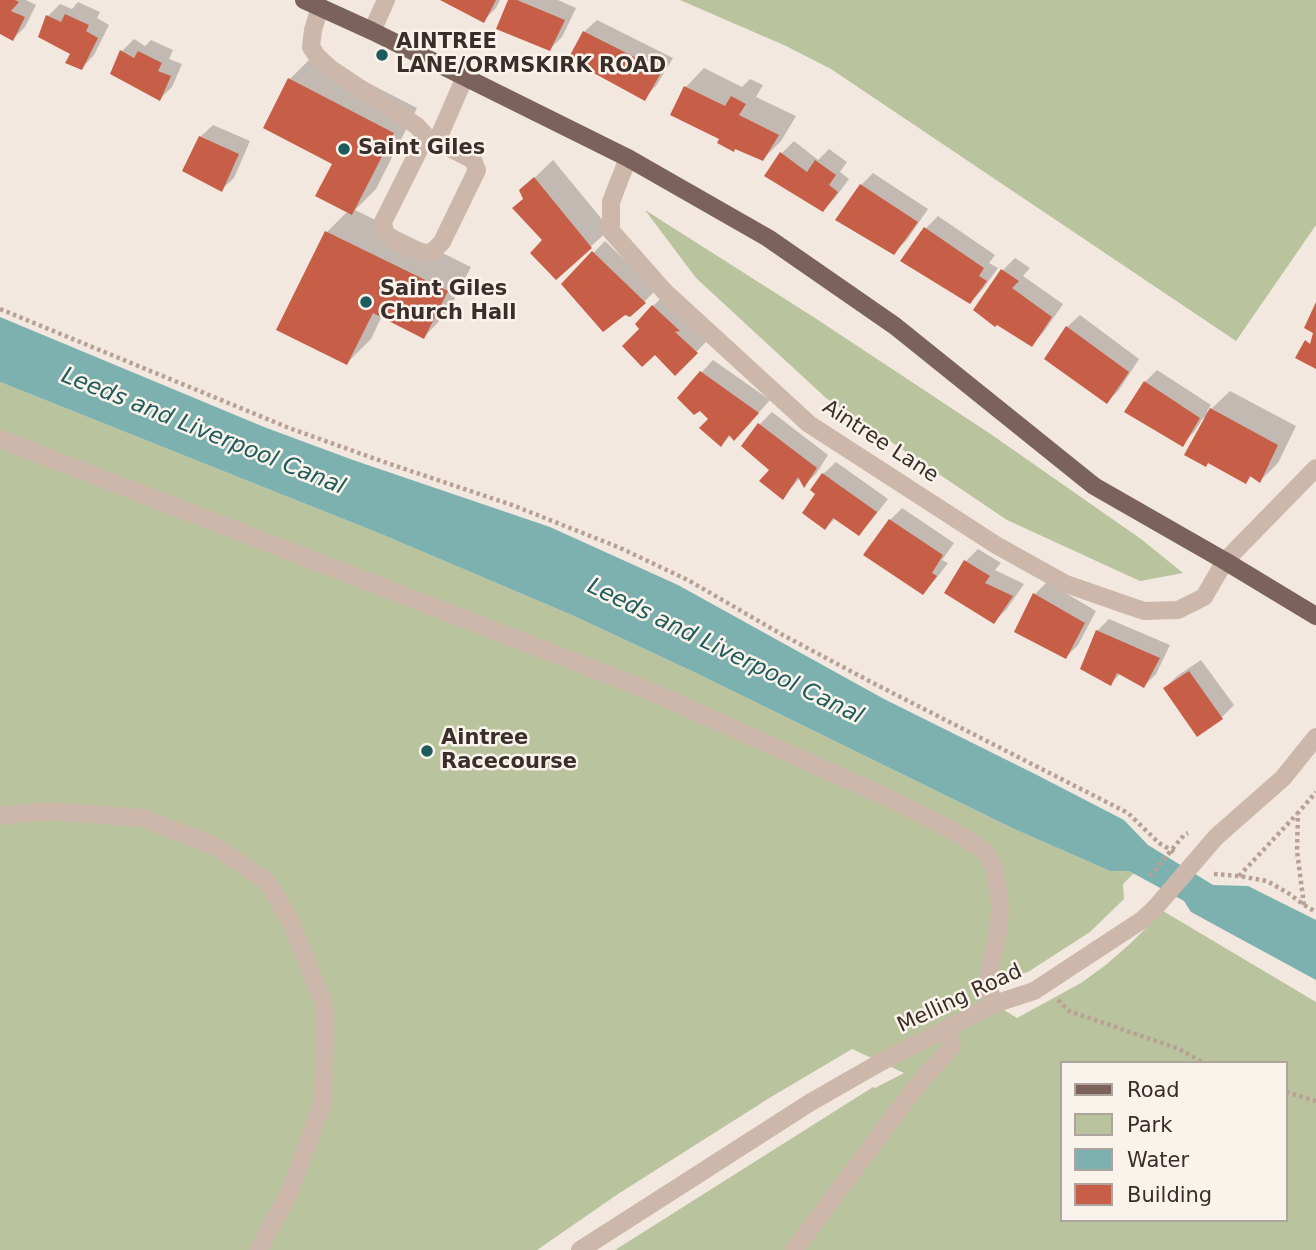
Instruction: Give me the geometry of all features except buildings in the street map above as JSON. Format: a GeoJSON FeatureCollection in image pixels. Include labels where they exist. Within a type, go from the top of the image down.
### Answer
{"type":"FeatureCollection","features":[{"type":"Feature","properties":{"kind":"main road"},"geometry":{"type":"LineString","coordinates":[[312,4],[373,31],[628,159],[768,238],[895,326],[1094,486],[1316,616]]}},
{"type":"Feature","properties":{"kind":"street"},"geometry":{"type":"LineString","coordinates":[[373,31],[386,0]]}},
{"type":"Feature","properties":{"kind":"street"},"geometry":{"type":"LineString","coordinates":[[312,4],[311,47],[317,56],[331,69],[432,138],[473,160],[477,170],[442,242],[432,252],[423,253],[397,242],[385,233],[383,222],[432,138],[465,77]]}},
{"type":"Feature","properties":{"kind":"street","name":"Aintree Lane"},"geometry":{"type":"LineString","coordinates":[[628,159],[611,202],[611,230],[665,292],[809,424],[1007,551],[1066,584],[1144,611],[1178,610],[1205,597],[1225,561],[1316,468]]}},
{"type":"Feature","properties":{"kind":"street"},"geometry":{"type":"LineString","coordinates":[[0,439],[645,689],[893,800],[959,834],[986,852],[994,868],[1000,903],[999,926],[988,983],[994,1004]]}},
{"type":"Feature","properties":{"kind":"street","name":"Melling Road"},"geometry":{"type":"LineString","coordinates":[[580,1250],[811,1102],[881,1062],[994,1004],[1034,991],[1142,920],[1216,837],[1283,778],[1316,737]]}},
{"type":"Feature","properties":{"kind":"street"},"geometry":{"type":"LineString","coordinates":[[0,816],[47,811],[142,818],[217,847],[267,882],[291,922],[325,1007],[323,1102],[290,1191],[259,1250]]}},
{"type":"Feature","properties":{"kind":"street"},"geometry":{"type":"LineString","coordinates":[[794,1250],[915,1088],[951,1046],[947,1029]]}},
{"type":"Feature","properties":{"kind":"path"},"geometry":{"type":"LineString","coordinates":[[0,309],[289,428],[512,505],[618,547],[688,580],[873,684],[1128,813],[1158,843],[1180,855]]}},
{"type":"Feature","properties":{"kind":"path"},"geometry":{"type":"LineString","coordinates":[[1239,876],[1316,792]]}},
{"type":"Feature","properties":{"kind":"path"},"geometry":{"type":"LineString","coordinates":[[1298,814],[1297,851],[1304,905]]}},
{"type":"Feature","properties":{"kind":"path"},"geometry":{"type":"LineString","coordinates":[[1150,876],[1184,835]]}},
{"type":"Feature","properties":{"kind":"path"},"geometry":{"type":"LineString","coordinates":[[1211,873],[1267,881],[1316,912]]}},
{"type":"Feature","properties":{"kind":"path"},"geometry":{"type":"LineString","coordinates":[[1043,984],[1069,1011],[1179,1049],[1200,1061]]}},
{"type":"Feature","properties":{"kind":"path"},"geometry":{"type":"LineString","coordinates":[[1288,1093],[1316,1101]]}},
{"type":"Feature","properties":{"kind":"green space"},"geometry":{"type":"Polygon","coordinates":[[[680,0],[1316,0],[1316,225],[1236,341],[831,69],[786,46],[680,0]]]}},
{"type":"Feature","properties":{"kind":"green space"},"geometry":{"type":"Polygon","coordinates":[[[645,210],[992,435],[1141,539],[1183,573],[1140,581],[1007,520],[826,398],[696,278],[645,210]]]}},
{"type":"Feature","properties":{"kind":"green space","name":"Aintree Racecourse"},"geometry":{"type":"Polygon","coordinates":[[[0,382],[381,534],[574,616],[1012,828],[1110,871],[1134,873],[1123,884],[1124,899],[1090,932],[1028,972],[969,988],[1017,1018],[1081,983],[1107,964],[1163,911],[1316,1002],[1316,1250],[615,1250],[873,1087],[904,1073],[852,1049],[618,1194],[537,1250],[0,1250],[0,382]]]}},
{"type":"Feature","properties":{"kind":"water","name":"Leeds and Liverpool Canal"},"geometry":{"type":"Polygon","coordinates":[[[0,317],[264,427],[550,527],[678,585],[884,699],[1124,820],[1148,845],[1213,885],[1248,886],[1316,920],[1316,980],[1191,912],[1184,901],[1129,871],[1110,871],[1012,828],[574,616],[381,534],[0,382],[0,317]]]}},
{"type":"Feature","properties":{"kind":"place","name":"AINTREE LANE/ORMSKIRK ROAD"},"geometry":{"type":"Point","coordinates":[382,55]}},
{"type":"Feature","properties":{"kind":"place","name":"Saint Giles"},"geometry":{"type":"Point","coordinates":[344,149]}},
{"type":"Feature","properties":{"kind":"place","name":"Saint Giles Church Hall"},"geometry":{"type":"Point","coordinates":[366,302]}},
{"type":"Feature","properties":{"kind":"place","name":"Aintree Racecourse"},"geometry":{"type":"Point","coordinates":[427,751]}}]}
